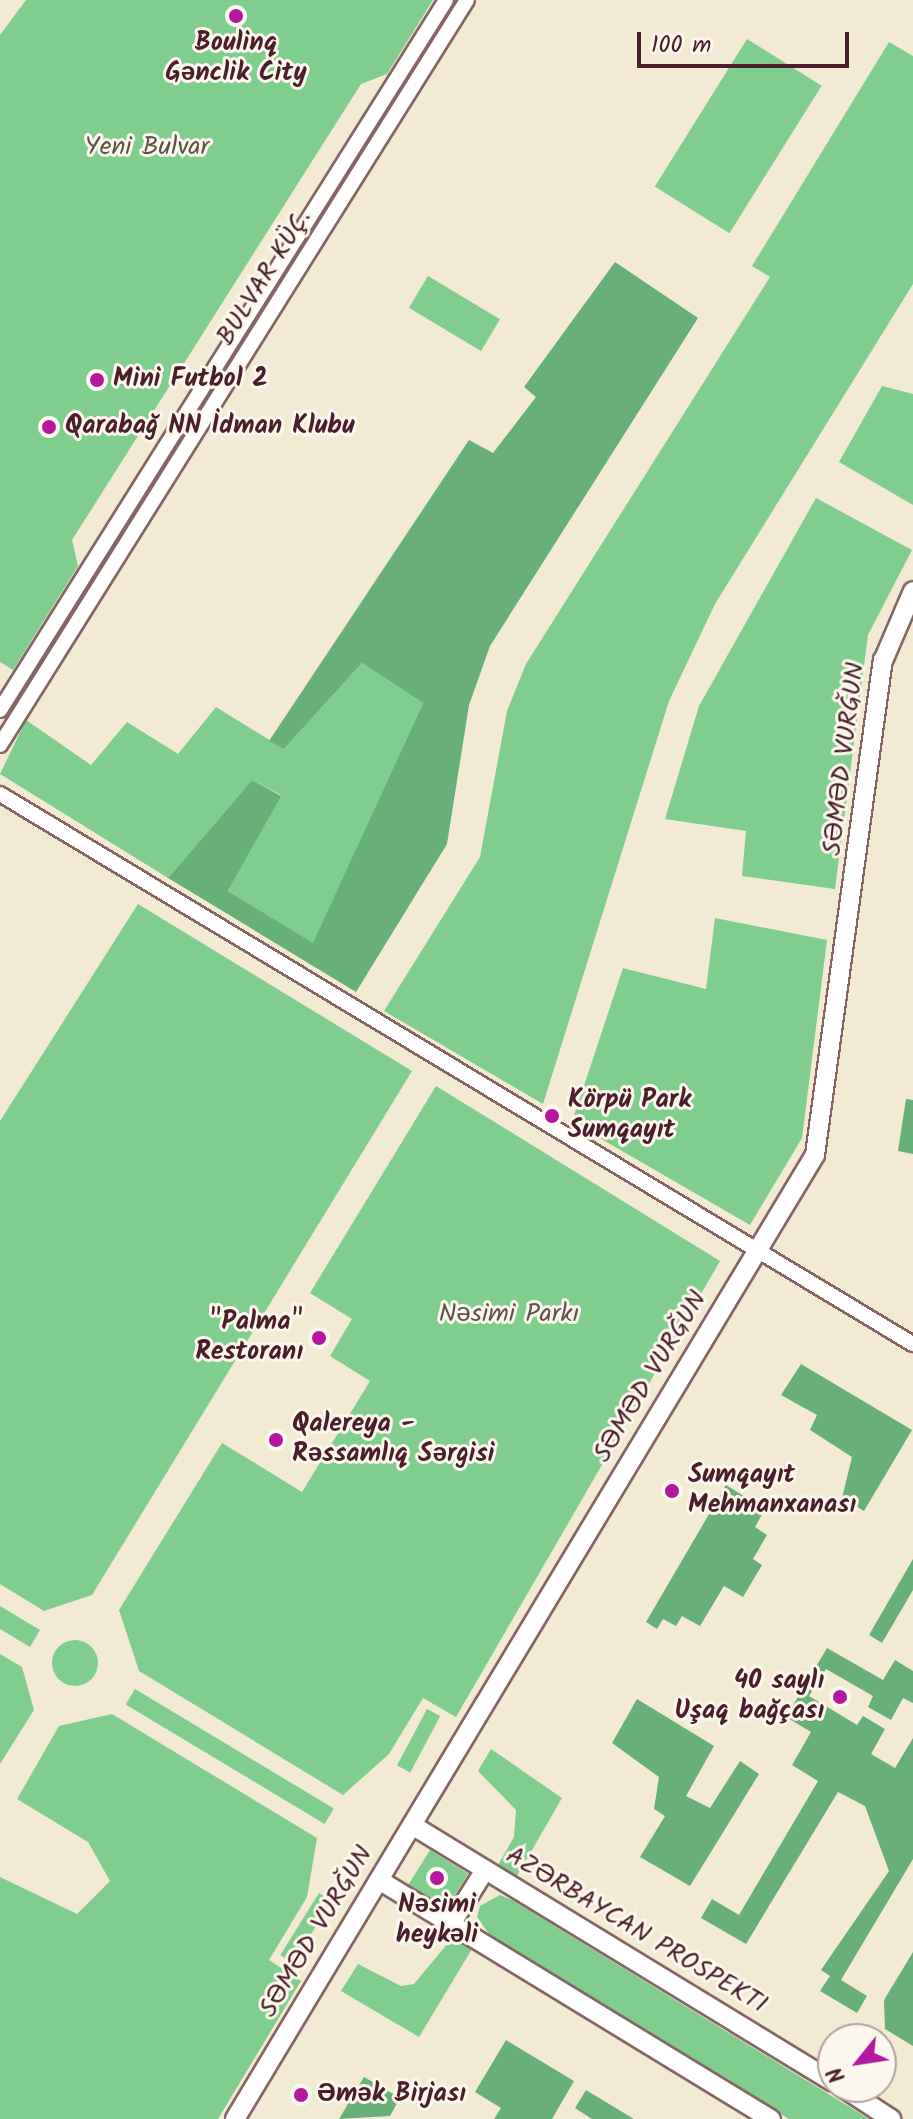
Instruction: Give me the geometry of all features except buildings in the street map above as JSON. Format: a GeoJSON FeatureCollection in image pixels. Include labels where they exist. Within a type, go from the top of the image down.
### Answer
{"type":"FeatureCollection","features":[{"type":"Feature","properties":{"kind":"main road","name":"SƏMƏD VURĞUN"},"geometry":{"type":"LineString","coordinates":[[235,2119],[820,1143],[883,661],[913,591]]}},
{"type":"Feature","properties":{"kind":"main road","name":"AZƏRBAYCAN PROSPEKTI"},"geometry":{"type":"LineString","coordinates":[[412,1825],[817,2072]]}},
{"type":"Feature","properties":{"kind":"main road"},"geometry":{"type":"LineString","coordinates":[[451,1924],[485,1870]]}},
{"type":"Feature","properties":{"kind":"main road"},"geometry":{"type":"LineString","coordinates":[[379,1880],[771,2119]]}},
{"type":"Feature","properties":{"kind":"main road"},"geometry":{"type":"LineString","coordinates":[[866,2103],[891,2119]]}},
{"type":"Feature","properties":{"kind":"street","name":"BULVAR KÜÇ."},"geometry":{"type":"LineString","coordinates":[[0,710],[446,0]]}},
{"type":"Feature","properties":{"kind":"street","name":"BULVAR KÜÇ."},"geometry":{"type":"LineString","coordinates":[[0,745],[467,0]]}},
{"type":"Feature","properties":{"kind":"street"},"geometry":{"type":"LineString","coordinates":[[321,199],[336,209]]}},
{"type":"Feature","properties":{"kind":"street"},"geometry":{"type":"LineString","coordinates":[[80,584],[95,594]]}},
{"type":"Feature","properties":{"kind":"street"},"geometry":{"type":"LineString","coordinates":[[0,794],[913,1344]]}},
{"type":"Feature","properties":{"kind":"green space","name":"Yeni Bulvar"},"geometry":{"type":"Polygon","coordinates":[[[26,0],[433,0],[387,74],[361,84],[72,540],[78,566],[13,670],[0,662],[0,35],[26,0]]]}},
{"type":"Feature","properties":{"kind":"green space"},"geometry":{"type":"Polygon","coordinates":[[[747,39],[822,86],[729,233],[655,187],[747,39]]]}},
{"type":"Feature","properties":{"kind":"green space"},"geometry":{"type":"Polygon","coordinates":[[[889,42],[913,56],[913,284],[715,604],[669,701],[543,1104],[384,1011],[480,857],[507,711],[526,664],[770,277],[752,266],[889,42]]]}},
{"type":"Feature","properties":{"kind":"green space"},"geometry":{"type":"Polygon","coordinates":[[[615,262],[698,318],[490,646],[469,705],[447,844],[356,992],[168,878],[252,780],[281,796],[228,891],[313,943],[423,703],[362,663],[284,749],[269,741],[469,440],[493,453],[536,397],[524,387],[615,262]]]}},
{"type":"Feature","properties":{"kind":"green space"},"geometry":{"type":"Polygon","coordinates":[[[428,276],[500,319],[481,351],[409,308],[428,276]]]}},
{"type":"Feature","properties":{"kind":"green space"},"geometry":{"type":"Polygon","coordinates":[[[882,386],[913,394],[913,505],[839,462],[882,386]]]}},
{"type":"Feature","properties":{"kind":"green space"},"geometry":{"type":"Polygon","coordinates":[[[816,498],[912,550],[868,635],[835,889],[742,876],[746,831],[665,819],[699,706],[816,498]]]}},
{"type":"Feature","properties":{"kind":"green space"},"geometry":{"type":"Polygon","coordinates":[[[362,663],[423,703],[313,944],[228,891],[281,795],[252,780],[168,878],[0,774],[26,720],[91,765],[127,722],[178,754],[216,707],[284,749],[362,663]]]}},
{"type":"Feature","properties":{"kind":"green space"},"geometry":{"type":"Polygon","coordinates":[[[138,904],[412,1071],[92,1595],[44,1611],[0,1584],[0,1121],[138,904]]]}},
{"type":"Feature","properties":{"kind":"green space"},"geometry":{"type":"Polygon","coordinates":[[[715,918],[827,940],[802,1138],[750,1225],[572,1122],[623,968],[706,989],[715,918]]]}},
{"type":"Feature","properties":{"kind":"green space","name":"Nəsimi Parkı"},"geometry":{"type":"Polygon","coordinates":[[[436,1086],[720,1261],[456,1717],[423,1698],[389,1754],[343,1795],[139,1671],[119,1610],[222,1443],[302,1492],[370,1381],[330,1356],[352,1319],[310,1293],[436,1086]]]}},
{"type":"Feature","properties":{"kind":"green space"},"geometry":{"type":"Polygon","coordinates":[[[906,1099],[913,1100],[913,1154],[898,1151],[906,1099]]]}},
{"type":"Feature","properties":{"kind":"green space"},"geometry":{"type":"Polygon","coordinates":[[[801,1364],[912,1430],[864,1511],[842,1498],[852,1457],[810,1430],[817,1415],[781,1395],[801,1364]]]}},
{"type":"Feature","properties":{"kind":"green space"},"geometry":{"type":"Polygon","coordinates":[[[726,1485],[765,1509],[755,1527],[767,1535],[753,1559],[762,1565],[743,1597],[724,1586],[700,1626],[682,1616],[676,1626],[663,1619],[657,1629],[646,1622],[726,1485]]]}},
{"type":"Feature","properties":{"kind":"green space"},"geometry":{"type":"Polygon","coordinates":[[[913,1559],[913,1590],[882,1643],[869,1635],[913,1559]]]}},
{"type":"Feature","properties":{"kind":"green space"},"geometry":{"type":"Polygon","coordinates":[[[0,1606],[40,1630],[30,1647],[0,1629],[0,1606]]]}},
{"type":"Feature","properties":{"kind":"green space"},"geometry":{"type":"Polygon","coordinates":[[[75,1640],[91,1647],[98,1663],[91,1679],[75,1686],[59,1679],[52,1663],[59,1647],[75,1640]]]}},
{"type":"Feature","properties":{"kind":"green space"},"geometry":{"type":"Polygon","coordinates":[[[827,1648],[883,1680],[895,1660],[913,1671],[913,1703],[903,1698],[891,1720],[868,1707],[873,1696],[826,1669],[809,1696],[857,1725],[863,1716],[885,1729],[871,1754],[895,1768],[913,1738],[913,1859],[841,1980],[867,1996],[857,2013],[820,1991],[830,1976],[821,1970],[889,1871],[865,1806],[838,1792],[746,1944],[701,1918],[712,1899],[739,1915],[818,1781],[792,1765],[811,1732],[786,1717],[827,1648]]]}},
{"type":"Feature","properties":{"kind":"green space"},"geometry":{"type":"Polygon","coordinates":[[[0,1654],[22,1667],[34,1710],[0,1764],[0,1654]]]}},
{"type":"Feature","properties":{"kind":"green space"},"geometry":{"type":"Polygon","coordinates":[[[135,1689],[334,1808],[325,1824],[126,1704],[135,1689]]]}},
{"type":"Feature","properties":{"kind":"green space"},"geometry":{"type":"Polygon","coordinates":[[[637,1699],[714,1746],[686,1796],[710,1808],[740,1761],[759,1774],[690,1886],[640,1857],[665,1816],[654,1809],[659,1777],[612,1743],[637,1699]]]}},
{"type":"Feature","properties":{"kind":"green space"},"geometry":{"type":"Polygon","coordinates":[[[427,1709],[440,1716],[410,1773],[397,1766],[427,1709]]]}},
{"type":"Feature","properties":{"kind":"green space"},"geometry":{"type":"Polygon","coordinates":[[[112,1714],[317,1838],[307,1897],[269,1960],[301,1981],[218,2119],[0,2119],[0,1877],[77,1914],[110,1881],[88,1842],[17,1799],[59,1726],[112,1714]]]}},
{"type":"Feature","properties":{"kind":"green space"},"geometry":{"type":"Polygon","coordinates":[[[491,1749],[562,1798],[517,1876],[498,1865],[514,1837],[516,1810],[478,1771],[491,1749]]]}},
{"type":"Feature","properties":{"kind":"green space"},"geometry":{"type":"Polygon","coordinates":[[[430,1850],[468,1874],[445,1910],[407,1886],[430,1850]]]}},
{"type":"Feature","properties":{"kind":"green space"},"geometry":{"type":"Polygon","coordinates":[[[319,1893],[332,1901],[293,1963],[280,1955],[319,1893]]]}},
{"type":"Feature","properties":{"kind":"green space"},"geometry":{"type":"Polygon","coordinates":[[[500,1895],[514,1901],[817,2087],[817,2103],[843,2103],[869,2119],[789,2119],[492,1938],[477,1917],[480,1906],[500,1895]]]}},
{"type":"Feature","properties":{"kind":"green space"},"geometry":{"type":"Polygon","coordinates":[[[453,1937],[472,1949],[419,2037],[341,1991],[358,1964],[401,1986],[414,1984],[453,1937]]]}},
{"type":"Feature","properties":{"kind":"green space"},"geometry":{"type":"Polygon","coordinates":[[[913,1952],[913,2046],[897,2036],[897,2023],[885,2023],[884,2000],[913,1952]]]}},
{"type":"Feature","properties":{"kind":"green space"},"geometry":{"type":"Polygon","coordinates":[[[506,2040],[574,2081],[552,2119],[494,2119],[501,2108],[475,2092],[506,2040]]]}},
{"type":"Feature","properties":{"kind":"green space"},"geometry":{"type":"Polygon","coordinates":[[[364,2077],[400,2098],[390,2116],[339,2119],[364,2077]]]}},
{"type":"Feature","properties":{"kind":"green space"},"geometry":{"type":"Polygon","coordinates":[[[586,2090],[634,2119],[592,2119],[575,2108],[586,2090]]]}},
{"type":"Feature","properties":{"kind":"place","name":"Boulinq Gənclik City"},"geometry":{"type":"Point","coordinates":[236,16]}},
{"type":"Feature","properties":{"kind":"place","name":"Mini Futbol 2"},"geometry":{"type":"Point","coordinates":[97,380]}},
{"type":"Feature","properties":{"kind":"place","name":"Qarabağ NN İdman Klubu"},"geometry":{"type":"Point","coordinates":[49,427]}},
{"type":"Feature","properties":{"kind":"place","name":"Körpü Park Sumqayıt"},"geometry":{"type":"Point","coordinates":[552,1116]}},
{"type":"Feature","properties":{"kind":"place","name":"\"Palma\" Restoranı"},"geometry":{"type":"Point","coordinates":[319,1338]}},
{"type":"Feature","properties":{"kind":"place","name":"Qalereya - Rəssamlıq Sərgisi"},"geometry":{"type":"Point","coordinates":[276,1440]}},
{"type":"Feature","properties":{"kind":"place","name":"Sumqayıt Mehmanxanası"},"geometry":{"type":"Point","coordinates":[672,1491]}},
{"type":"Feature","properties":{"kind":"place","name":"40 saylı Uşaq bağçası"},"geometry":{"type":"Point","coordinates":[840,1697]}},
{"type":"Feature","properties":{"kind":"place","name":"Nəsimi heykəli"},"geometry":{"type":"Point","coordinates":[437,1878]}},
{"type":"Feature","properties":{"kind":"place","name":"Əmək Birjası"},"geometry":{"type":"Point","coordinates":[301,2095]}}]}
